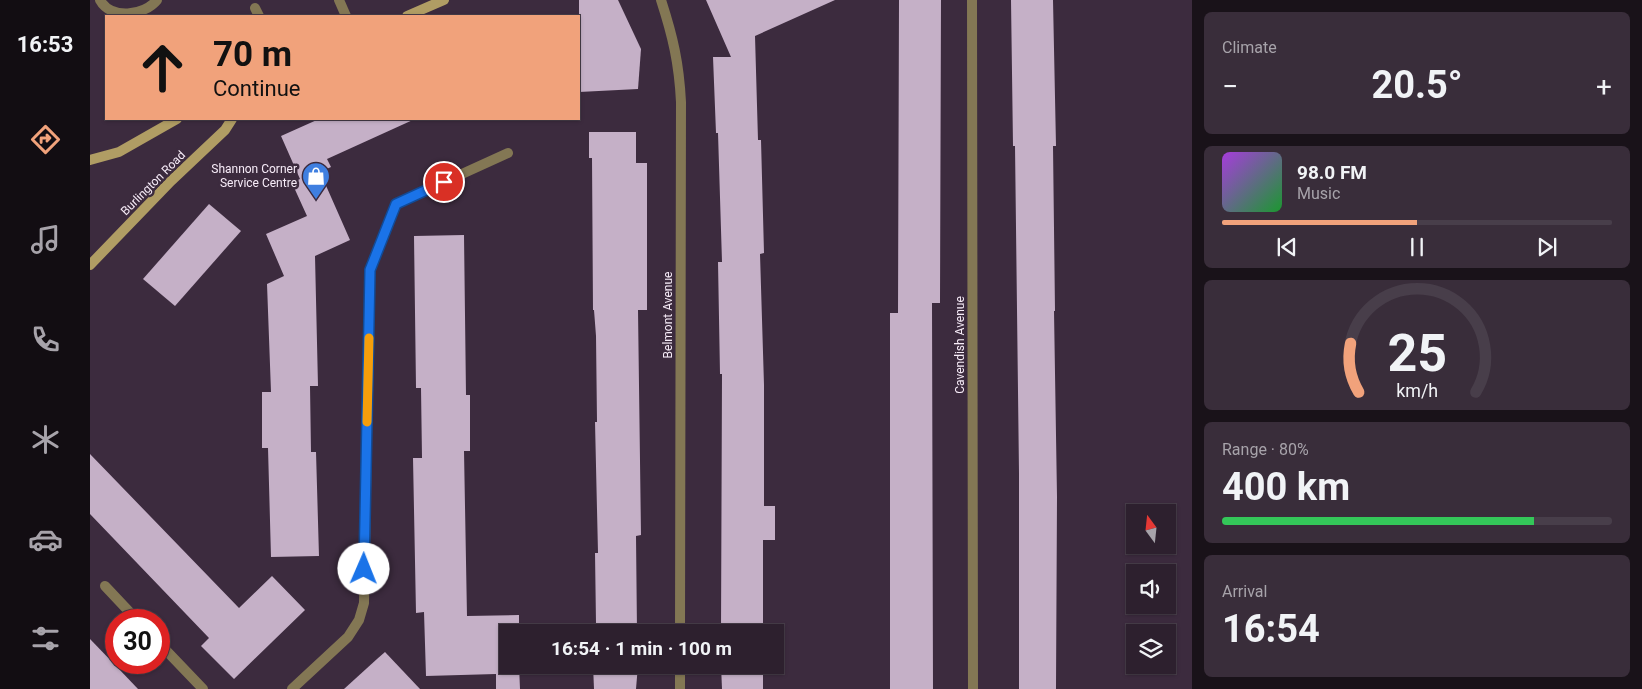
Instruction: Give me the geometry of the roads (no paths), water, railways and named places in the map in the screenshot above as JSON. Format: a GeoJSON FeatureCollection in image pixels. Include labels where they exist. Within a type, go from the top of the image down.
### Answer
{"type":"FeatureCollection","features":[{"type":"Feature","properties":{"kind":"main road"},"geometry":{"type":"LineString","coordinates":[[409,15],[444,0]]}},
{"type":"Feature","properties":{"kind":"main road"},"geometry":{"type":"LineString","coordinates":[[90,160],[119,152],[175,120]]}},
{"type":"Feature","properties":{"kind":"main road","name":"Burlington Road"},"geometry":{"type":"LineString","coordinates":[[90,265],[171,181],[225,130],[231,120]]}},
{"type":"Feature","properties":{"kind":"street"},"geometry":{"type":"LineString","coordinates":[[100,0],[100,3],[119,13],[131,13],[148,9],[157,0]]}},
{"type":"Feature","properties":{"kind":"street"},"geometry":{"type":"LineString","coordinates":[[339,0],[346,15]]}},
{"type":"Feature","properties":{"kind":"street","name":"Belmont Avenue"},"geometry":{"type":"LineString","coordinates":[[661,0],[673,37],[679,68],[681,102],[680,624]]}},
{"type":"Feature","properties":{"kind":"street","name":"Cavendish Avenue"},"geometry":{"type":"LineString","coordinates":[[972,0],[973,689]]}},
{"type":"Feature","properties":{"kind":"street"},"geometry":{"type":"LineString","coordinates":[[292,689],[348,637],[359,620],[364,603],[370,270],[396,204],[508,153]]}},
{"type":"Feature","properties":{"kind":"street"},"geometry":{"type":"LineString","coordinates":[[105,586],[127,609]]}},
{"type":"Feature","properties":{"kind":"street"},"geometry":{"type":"LineString","coordinates":[[170,654],[203,689]]}},
{"type":"Feature","properties":{"kind":"street"},"geometry":{"type":"LineString","coordinates":[[680,674],[680,689]]}},
{"type":"Feature","properties":{"kind":"place","name":"Shannon Corner Service Centre"},"geometry":{"type":"Point","coordinates":[316,200]}}]}
